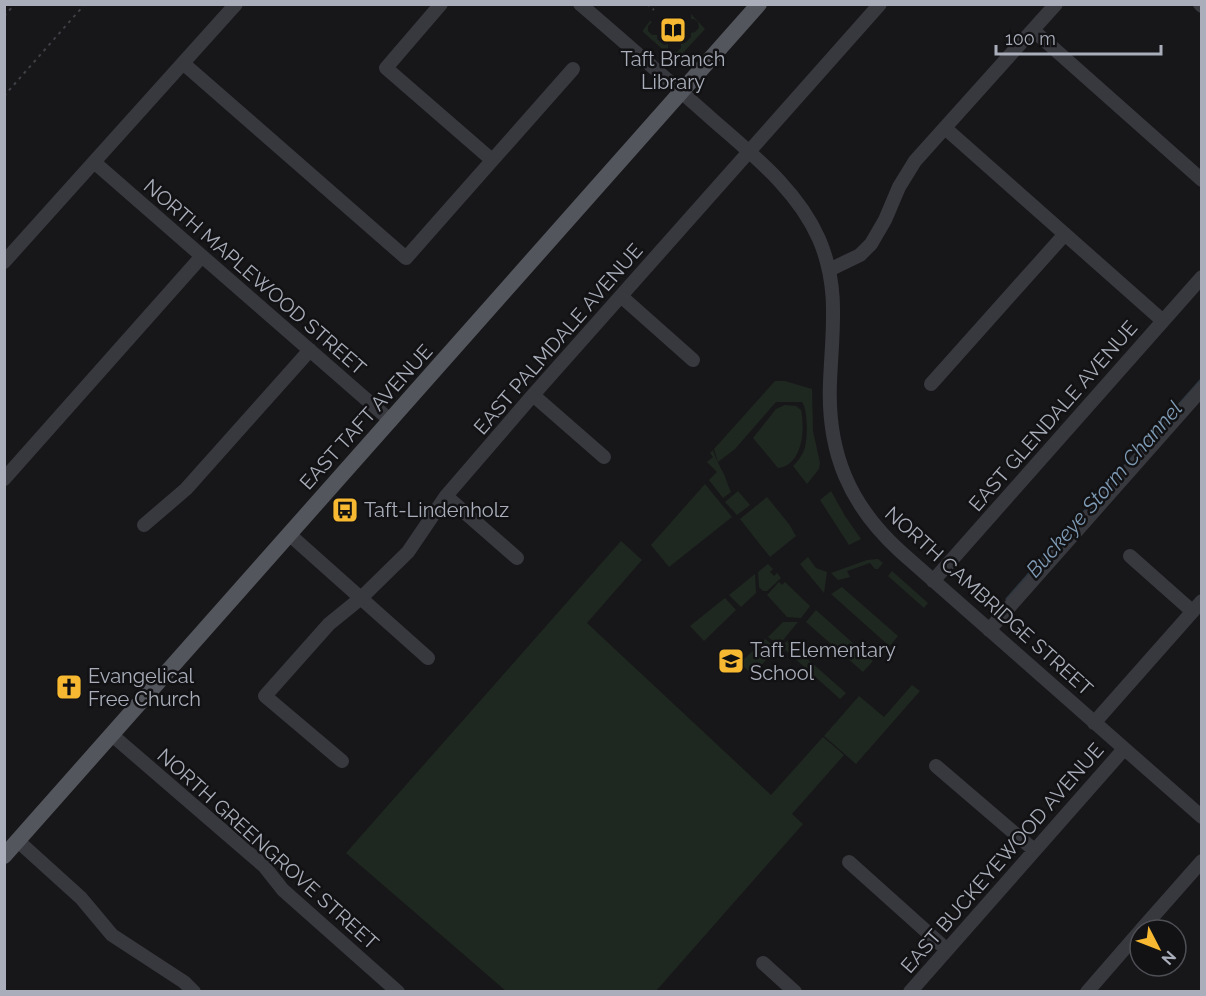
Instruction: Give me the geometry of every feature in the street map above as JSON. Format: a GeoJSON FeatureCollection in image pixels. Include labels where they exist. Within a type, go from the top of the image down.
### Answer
{"type":"FeatureCollection","features":[{"type":"Feature","properties":{"kind":"main road","name":"EAST TAFT AVENUE"},"geometry":{"type":"LineString","coordinates":[[4,856],[759,4]]}},
{"type":"Feature","properties":{"kind":"street"},"geometry":{"type":"LineString","coordinates":[[4,262],[236,4]]}},
{"type":"Feature","properties":{"kind":"street"},"geometry":{"type":"LineString","coordinates":[[441,4],[386,68],[492,160]]}},
{"type":"Feature","properties":{"kind":"street","name":"NORTH CAMBRIDGE STREET"},"geometry":{"type":"LineString","coordinates":[[580,4],[749,152],[788,190],[806,213],[830,270],[834,296],[830,409],[832,432],[840,463],[855,498],[871,522],[885,538],[933,581],[1202,817]]}},
{"type":"Feature","properties":{"kind":"street","name":"EAST PALMDALE AVENUE"},"geometry":{"type":"LineString","coordinates":[[342,761],[265,696],[329,624],[361,598],[408,552],[446,496],[880,4]]}},
{"type":"Feature","properties":{"kind":"street"},"geometry":{"type":"LineString","coordinates":[[830,270],[853,259],[871,244],[906,174],[1056,4]]}},
{"type":"Feature","properties":{"kind":"street"},"geometry":{"type":"LineString","coordinates":[[1033,30],[1202,180]]}},
{"type":"Feature","properties":{"kind":"street"},"geometry":{"type":"LineString","coordinates":[[184,64],[406,258],[573,69]]}},
{"type":"Feature","properties":{"kind":"street"},"geometry":{"type":"LineString","coordinates":[[945,128],[1163,321]]}},
{"type":"Feature","properties":{"kind":"street","name":"NORTH MAPLEWOOD STREET"},"geometry":{"type":"LineString","coordinates":[[94,162],[391,421]]}},
{"type":"Feature","properties":{"kind":"street"},"geometry":{"type":"LineString","coordinates":[[931,384],[1065,234]]}},
{"type":"Feature","properties":{"kind":"street"},"geometry":{"type":"LineString","coordinates":[[4,479],[202,256]]}},
{"type":"Feature","properties":{"kind":"street","name":"EAST GLENDALE AVENUE"},"geometry":{"type":"LineString","coordinates":[[933,581],[1202,277]]}},
{"type":"Feature","properties":{"kind":"street"},"geometry":{"type":"LineString","coordinates":[[622,297],[693,360]]}},
{"type":"Feature","properties":{"kind":"street"},"geometry":{"type":"LineString","coordinates":[[144,525],[186,489],[310,350]]}},
{"type":"Feature","properties":{"kind":"street"},"geometry":{"type":"LineString","coordinates":[[989,630],[1202,389]]}},
{"type":"Feature","properties":{"kind":"street"},"geometry":{"type":"LineString","coordinates":[[533,395],[604,457]]}},
{"type":"Feature","properties":{"kind":"street"},"geometry":{"type":"LineString","coordinates":[[446,496],[517,558]]}},
{"type":"Feature","properties":{"kind":"street"},"geometry":{"type":"LineString","coordinates":[[290,535],[428,658]]}},
{"type":"Feature","properties":{"kind":"street"},"geometry":{"type":"LineString","coordinates":[[1130,556],[1197,606]]}},
{"type":"Feature","properties":{"kind":"street","name":"EAST BUCKEYEWOOD AVENUE"},"geometry":{"type":"LineString","coordinates":[[1094,723],[1197,606]]}},
{"type":"Feature","properties":{"kind":"street","name":"NORTH GREENGROVE STREET"},"geometry":{"type":"LineString","coordinates":[[112,735],[257,860],[283,890],[398,992]]}},
{"type":"Feature","properties":{"kind":"street","name":"EAST BUCKEYEWOOD AVENUE"},"geometry":{"type":"LineString","coordinates":[[910,992],[1124,749]]}},
{"type":"Feature","properties":{"kind":"street"},"geometry":{"type":"LineString","coordinates":[[936,766],[1034,850]]}},
{"type":"Feature","properties":{"kind":"street"},"geometry":{"type":"LineString","coordinates":[[18,842],[81,898],[112,934],[184,982],[194,992]]}},
{"type":"Feature","properties":{"kind":"street"},"geometry":{"type":"LineString","coordinates":[[1151,918],[1202,861]]}},
{"type":"Feature","properties":{"kind":"street"},"geometry":{"type":"LineString","coordinates":[[849,862],[946,949]]}},
{"type":"Feature","properties":{"kind":"street"},"geometry":{"type":"LineString","coordinates":[[1087,992],[1128,944]]}},
{"type":"Feature","properties":{"kind":"street"},"geometry":{"type":"LineString","coordinates":[[763,963],[795,992]]}},
{"type":"Feature","properties":{"kind":"path"},"geometry":{"type":"LineString","coordinates":[[4,16],[15,4]]}},
{"type":"Feature","properties":{"kind":"path"},"geometry":{"type":"LineString","coordinates":[[4,96],[85,4]]}},
{"type":"Feature","properties":{"kind":"path"},"geometry":{"type":"LineString","coordinates":[[647,4],[654,10]]}},
{"type":"Feature","properties":{"kind":"shaded area"},"geometry":{"type":"Polygon","coordinates":[[[691,14],[705,29],[682,54],[669,55],[643,32],[650,21],[652,22],[648,26],[648,31],[652,35],[657,35],[657,39],[664,45],[668,44],[672,52],[677,52],[681,44],[691,37],[691,33],[699,28],[698,22],[691,19],[691,14]]]}},
{"type":"Feature","properties":{"kind":"shaded area"},"geometry":{"type":"Polygon","coordinates":[[[775,381],[785,381],[812,389],[813,431],[820,463],[819,469],[807,484],[793,466],[803,452],[806,440],[807,425],[802,402],[776,402],[735,449],[718,462],[714,449],[775,381]]]}},
{"type":"Feature","properties":{"kind":"shaded area"},"geometry":{"type":"Polygon","coordinates":[[[785,405],[796,406],[801,410],[802,436],[793,460],[778,468],[753,438],[776,409],[785,405]]]}},
{"type":"Feature","properties":{"kind":"shaded area"},"geometry":{"type":"Polygon","coordinates":[[[713,450],[731,492],[723,498],[709,480],[717,472],[707,462],[713,457],[710,453],[713,450]]]}},
{"type":"Feature","properties":{"kind":"shaded area"},"geometry":{"type":"Polygon","coordinates":[[[705,484],[732,517],[669,567],[651,545],[705,484]]]}},
{"type":"Feature","properties":{"kind":"shaded area"},"geometry":{"type":"Polygon","coordinates":[[[738,491],[750,505],[737,515],[725,502],[738,491]]]}},
{"type":"Feature","properties":{"kind":"shaded area"},"geometry":{"type":"Polygon","coordinates":[[[831,491],[861,539],[849,545],[820,500],[831,491]]]}},
{"type":"Feature","properties":{"kind":"shaded area"},"geometry":{"type":"Polygon","coordinates":[[[767,497],[796,536],[770,557],[740,519],[767,497]]]}},
{"type":"Feature","properties":{"kind":"shaded area"},"geometry":{"type":"Polygon","coordinates":[[[621,541],[642,560],[587,623],[771,795],[823,737],[844,755],[792,814],[803,824],[656,991],[506,991],[346,853],[621,541]]]}},
{"type":"Feature","properties":{"kind":"shaded area"},"geometry":{"type":"Polygon","coordinates":[[[808,557],[816,568],[827,572],[824,593],[800,564],[808,557]]]}},
{"type":"Feature","properties":{"kind":"shaded area"},"geometry":{"type":"Polygon","coordinates":[[[878,559],[883,563],[878,569],[870,563],[847,571],[850,577],[838,580],[831,573],[867,560],[878,559]]]}},
{"type":"Feature","properties":{"kind":"shaded area"},"geometry":{"type":"Polygon","coordinates":[[[768,564],[773,569],[770,572],[774,576],[777,573],[781,578],[767,591],[763,591],[759,587],[758,572],[768,564]]]}},
{"type":"Feature","properties":{"kind":"shaded area"},"geometry":{"type":"Polygon","coordinates":[[[892,571],[928,603],[924,608],[888,576],[892,571]]]}},
{"type":"Feature","properties":{"kind":"shaded area"},"geometry":{"type":"Polygon","coordinates":[[[755,574],[756,593],[741,607],[729,595],[755,574]]]}},
{"type":"Feature","properties":{"kind":"shaded area"},"geometry":{"type":"Polygon","coordinates":[[[779,582],[782,585],[785,582],[810,606],[801,618],[787,617],[767,595],[779,582]]]}},
{"type":"Feature","properties":{"kind":"shaded area"},"geometry":{"type":"Polygon","coordinates":[[[842,587],[898,636],[888,648],[887,644],[831,594],[842,587]]]}},
{"type":"Feature","properties":{"kind":"shaded area"},"geometry":{"type":"Polygon","coordinates":[[[725,598],[736,610],[704,641],[690,626],[725,598]]]}},
{"type":"Feature","properties":{"kind":"shaded area"},"geometry":{"type":"Polygon","coordinates":[[[816,610],[873,661],[863,672],[806,622],[816,610]]]}},
{"type":"Feature","properties":{"kind":"shaded area"},"geometry":{"type":"Polygon","coordinates":[[[783,622],[798,622],[779,645],[768,637],[783,622]]]}},
{"type":"Feature","properties":{"kind":"shaded area"},"geometry":{"type":"Polygon","coordinates":[[[765,639],[776,648],[753,675],[740,663],[765,639]]]}},
{"type":"Feature","properties":{"kind":"shaded area"},"geometry":{"type":"Polygon","coordinates":[[[787,641],[846,693],[840,699],[782,647],[787,641]]]}},
{"type":"Feature","properties":{"kind":"shaded area"},"geometry":{"type":"Polygon","coordinates":[[[912,685],[920,691],[856,764],[824,736],[859,696],[884,717],[912,685]]]}},
{"type":"Feature","properties":{"kind":"waterway","name":"Buckeye Storm Channel"},"geometry":{"type":"LineString","coordinates":[[1007,599],[1202,379]]}},
{"type":"Feature","properties":{"kind":"place","name":"Taft Branch Library"},"geometry":{"type":"Point","coordinates":[673,30]}},
{"type":"Feature","properties":{"kind":"place","name":"Taft-Lindenholz"},"geometry":{"type":"Point","coordinates":[345,510]}},
{"type":"Feature","properties":{"kind":"place","name":"Taft Elementary School"},"geometry":{"type":"Point","coordinates":[731,661]}},
{"type":"Feature","properties":{"kind":"place","name":"Evangelical Free Church"},"geometry":{"type":"Point","coordinates":[69,687]}}]}
